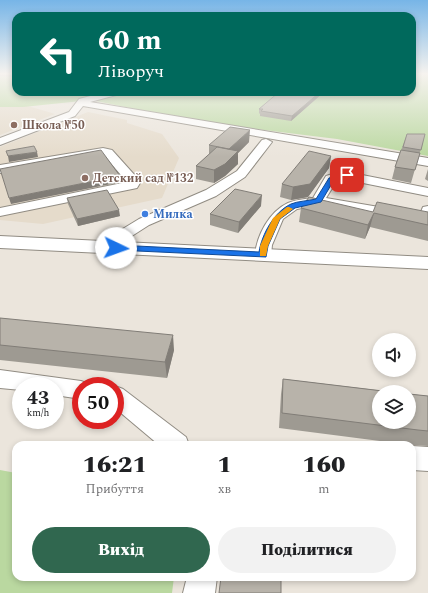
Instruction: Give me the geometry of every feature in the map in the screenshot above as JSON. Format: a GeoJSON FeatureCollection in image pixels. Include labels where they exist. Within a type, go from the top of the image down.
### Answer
{"type":"FeatureCollection","features":[{"type":"Feature","properties":{"kind":"main road"},"geometry":{"type":"LineString","coordinates":[[0,242],[428,263]]}},
{"type":"Feature","properties":{"kind":"street"},"geometry":{"type":"LineString","coordinates":[[0,142],[72,114],[81,102],[428,162]]}},
{"type":"Feature","properties":{"kind":"street"},"geometry":{"type":"LineString","coordinates":[[104,247],[144,222],[211,193],[241,174],[266,142]]}},
{"type":"Feature","properties":{"kind":"street"},"geometry":{"type":"LineString","coordinates":[[0,169],[103,151],[108,152],[134,183],[132,185],[0,212]]}},
{"type":"Feature","properties":{"kind":"street"},"geometry":{"type":"LineString","coordinates":[[318,201],[331,179],[342,175],[428,192]]}},
{"type":"Feature","properties":{"kind":"street"},"geometry":{"type":"LineString","coordinates":[[263,255],[264,246],[277,218],[293,206],[318,201],[425,219],[428,210]]}},
{"type":"Feature","properties":{"kind":"street"},"geometry":{"type":"LineString","coordinates":[[0,379],[12,381]]}},
{"type":"Feature","properties":{"kind":"street"},"geometry":{"type":"LineString","coordinates":[[124,402],[172,441]]}},
{"type":"Feature","properties":{"kind":"street"},"geometry":{"type":"LineString","coordinates":[[416,458],[428,459]]}},
{"type":"Feature","properties":{"kind":"street"},"geometry":{"type":"LineString","coordinates":[[199,593],[201,581]]}},
{"type":"Feature","properties":{"kind":"shaded area","name":"Школа №50"},"geometry":{"type":"Polygon","coordinates":[[[0,106],[28,106],[55,114],[0,135],[0,106]]]}},
{"type":"Feature","properties":{"kind":"shaded area","name":"Детский сад №132"},"geometry":{"type":"Polygon","coordinates":[[[88,112],[127,120],[127,123],[162,134],[179,158],[162,198],[43,224],[0,220],[0,147],[88,112]]]}},
{"type":"Feature","properties":{"kind":"green space"},"geometry":{"type":"Polygon","coordinates":[[[0,102],[75,102],[23,107],[0,107],[0,102]]]}},
{"type":"Feature","properties":{"kind":"green space"},"geometry":{"type":"Polygon","coordinates":[[[99,102],[428,102],[428,156],[337,139],[193,121],[99,102]]]}},
{"type":"Feature","properties":{"kind":"green space"},"geometry":{"type":"Polygon","coordinates":[[[0,470],[12,472],[12,581],[174,581],[172,593],[0,593],[0,470]]]}},
{"type":"Feature","properties":{"kind":"building"},"geometry":{"type":"Polygon","coordinates":[[[268,102],[309,102],[292,116],[261,111],[263,109],[259,109],[268,102]]]}},
{"type":"Feature","properties":{"kind":"building"},"geometry":{"type":"Polygon","coordinates":[[[230,127],[250,130],[229,149],[209,145],[230,127]]]}},
{"type":"Feature","properties":{"kind":"building"},"geometry":{"type":"Polygon","coordinates":[[[407,134],[425,134],[421,150],[403,147],[407,134]]]}},
{"type":"Feature","properties":{"kind":"building"},"geometry":{"type":"Polygon","coordinates":[[[34,146],[37,152],[8,156],[6,151],[34,146]]]}},
{"type":"Feature","properties":{"kind":"building"},"geometry":{"type":"Polygon","coordinates":[[[217,147],[238,151],[225,164],[214,170],[196,166],[217,147]]]}},
{"type":"Feature","properties":{"kind":"building"},"geometry":{"type":"Polygon","coordinates":[[[101,150],[120,176],[9,198],[0,169],[101,150]]]}},
{"type":"Feature","properties":{"kind":"building"},"geometry":{"type":"Polygon","coordinates":[[[401,150],[420,153],[415,170],[395,167],[401,150]]]}},
{"type":"Feature","properties":{"kind":"building"},"geometry":{"type":"Polygon","coordinates":[[[309,151],[331,156],[310,184],[293,187],[282,184],[309,151]]]}},
{"type":"Feature","properties":{"kind":"building"},"geometry":{"type":"Polygon","coordinates":[[[235,189],[262,195],[239,222],[210,214],[235,189]]]}},
{"type":"Feature","properties":{"kind":"building"},"geometry":{"type":"Polygon","coordinates":[[[107,190],[119,210],[77,219],[67,198],[107,190]]]}},
{"type":"Feature","properties":{"kind":"building"},"geometry":{"type":"Polygon","coordinates":[[[309,197],[373,212],[377,202],[428,212],[428,225],[374,213],[368,225],[301,208],[309,197]]]}},
{"type":"Feature","properties":{"kind":"building"},"geometry":{"type":"Polygon","coordinates":[[[0,318],[173,335],[165,362],[0,345],[0,318]]]}},
{"type":"Feature","properties":{"kind":"building"},"geometry":{"type":"Polygon","coordinates":[[[283,379],[372,390],[372,424],[282,413],[283,379]]]}},
{"type":"Feature","properties":{"kind":"building"},"geometry":{"type":"Polygon","coordinates":[[[416,395],[428,396],[428,431],[412,429],[416,429],[416,395]]]}},
{"type":"Feature","properties":{"kind":"building"},"geometry":{"type":"Polygon","coordinates":[[[220,581],[281,581],[281,593],[219,593],[220,581]]]}},
{"type":"Feature","properties":{"kind":"slow traffic"},"geometry":{"type":"LineString","coordinates":[[263,255],[264,246],[277,218],[289,209]]}},
{"type":"Feature","properties":{"kind":"place","name":"Школа №50"},"geometry":{"type":"Point","coordinates":[14,125]}},
{"type":"Feature","properties":{"kind":"place","name":"Детский сад №132"},"geometry":{"type":"Point","coordinates":[85,178]}},
{"type":"Feature","properties":{"kind":"place","name":"Милка"},"geometry":{"type":"Point","coordinates":[145,214]}},
{"type":"Feature","properties":{"kind":"route"},"geometry":{"type":"LineString","coordinates":[[116,248],[263,255],[264,246],[277,218],[293,206],[318,201],[331,179],[342,175],[347,175]]}}]}
